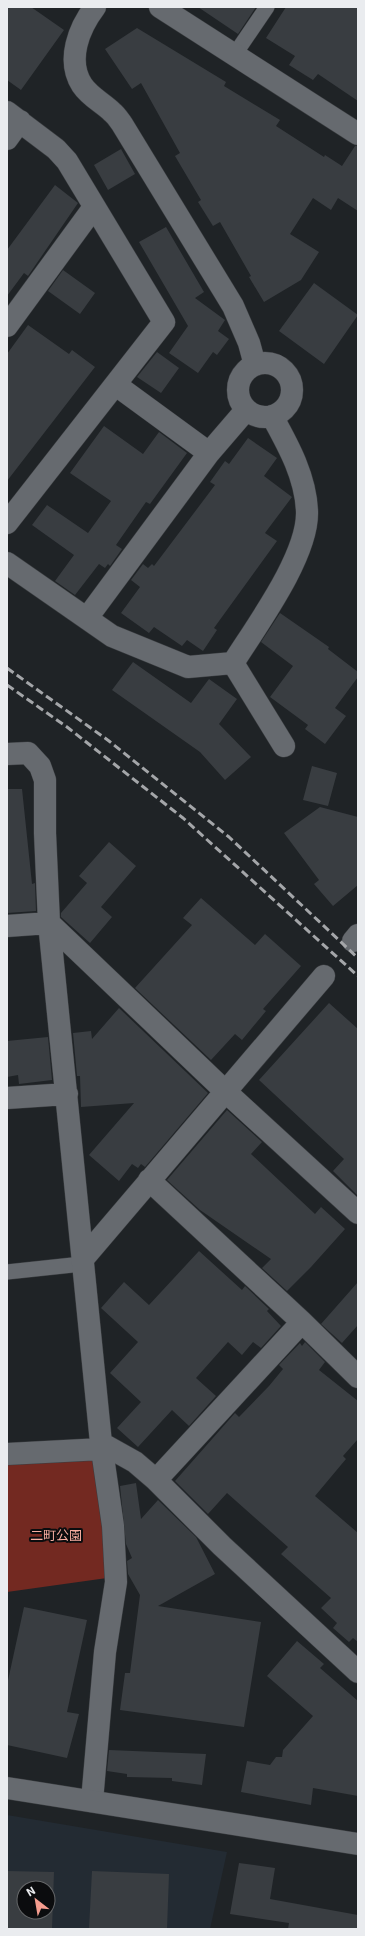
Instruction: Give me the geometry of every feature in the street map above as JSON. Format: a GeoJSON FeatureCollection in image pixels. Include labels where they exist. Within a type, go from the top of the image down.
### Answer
{"type":"FeatureCollection","features":[{"type":"Feature","properties":{"kind":"street"},"geometry":{"type":"LineString","coordinates":[[95,7],[85,20],[75,47],[76,67],[82,85],[102,106],[112,111],[122,124],[233,306],[249,343],[255,365]]}},
{"type":"Feature","properties":{"kind":"street"},"geometry":{"type":"LineString","coordinates":[[160,7],[358,134]]}},
{"type":"Feature","properties":{"kind":"street"},"geometry":{"type":"LineString","coordinates":[[7,139],[14,116],[56,149],[67,161],[164,322],[7,523]]}},
{"type":"Feature","properties":{"kind":"street"},"geometry":{"type":"LineString","coordinates":[[7,326],[94,207]]}},
{"type":"Feature","properties":{"kind":"street"},"geometry":{"type":"LineString","coordinates":[[263,363],[272,364],[286,374],[292,390],[286,406],[272,416],[262,416],[246,410],[238,394],[238,385],[242,376],[247,370],[255,365],[263,363]]}},
{"type":"Feature","properties":{"kind":"street"},"geometry":{"type":"LineString","coordinates":[[116,384],[209,453]]}},
{"type":"Feature","properties":{"kind":"street"},"geometry":{"type":"LineString","coordinates":[[87,618],[209,453],[246,410]]}},
{"type":"Feature","properties":{"kind":"street"},"geometry":{"type":"LineString","coordinates":[[233,663],[291,568],[302,540],[307,512],[302,483],[293,457],[272,416]]}},
{"type":"Feature","properties":{"kind":"street"},"geometry":{"type":"LineString","coordinates":[[7,563],[112,636],[188,667],[233,663]]}},
{"type":"Feature","properties":{"kind":"street"},"geometry":{"type":"LineString","coordinates":[[233,663],[284,746]]}},
{"type":"Feature","properties":{"kind":"street"},"geometry":{"type":"LineString","coordinates":[[7,754],[28,753],[40,766],[45,780],[45,833],[49,924],[101,1446],[113,1526],[116,1582],[105,1652],[92,1801]]}},
{"type":"Feature","properties":{"kind":"street"},"geometry":{"type":"LineString","coordinates":[[7,926],[49,924],[226,1092],[358,1213]]}},
{"type":"Feature","properties":{"kind":"street"},"geometry":{"type":"LineString","coordinates":[[82,1262],[149,1180],[324,976]]}},
{"type":"Feature","properties":{"kind":"street"},"geometry":{"type":"LineString","coordinates":[[7,1098],[67,1094]]}},
{"type":"Feature","properties":{"kind":"street"},"geometry":{"type":"LineString","coordinates":[[149,1180],[302,1322],[358,1377]]}},
{"type":"Feature","properties":{"kind":"street"},"geometry":{"type":"LineString","coordinates":[[156,1480],[302,1322]]}},
{"type":"Feature","properties":{"kind":"street"},"geometry":{"type":"LineString","coordinates":[[7,1454],[101,1446],[135,1462],[156,1480],[222,1546],[358,1672]]}},
{"type":"Feature","properties":{"kind":"street"},"geometry":{"type":"LineString","coordinates":[[7,1788],[358,1844]]}},
{"type":"Feature","properties":{"kind":"lane"},"geometry":{"type":"LineString","coordinates":[[235,54],[268,7]]}},
{"type":"Feature","properties":{"kind":"lane"},"geometry":{"type":"LineString","coordinates":[[7,1272],[82,1262]]}},
{"type":"Feature","properties":{"kind":"shaded area"},"geometry":{"type":"Polygon","coordinates":[[[7,1815],[227,1852],[210,1929],[7,1929],[7,1815]]]}},
{"type":"Feature","properties":{"kind":"green space","name":"二町公園"},"geometry":{"type":"Polygon","coordinates":[[[94,1459],[105,1528],[107,1578],[7,1592],[7,1463],[94,1459]]]}},
{"type":"Feature","properties":{"kind":"building"},"geometry":{"type":"Polygon","coordinates":[[[7,7],[31,7],[64,30],[21,90],[7,80],[7,7]]]}},
{"type":"Feature","properties":{"kind":"building"},"geometry":{"type":"Polygon","coordinates":[[[198,7],[256,7],[238,34],[198,7]]]}},
{"type":"Feature","properties":{"kind":"building"},"geometry":{"type":"Polygon","coordinates":[[[286,7],[358,7],[358,101],[318,74],[313,80],[289,65],[295,56],[266,38],[286,7]]]}},
{"type":"Feature","properties":{"kind":"building"},"geometry":{"type":"Polygon","coordinates":[[[137,28],[226,82],[224,86],[280,120],[276,126],[324,157],[325,155],[342,166],[355,146],[358,146],[358,211],[338,198],[331,210],[313,198],[290,234],[319,252],[301,280],[264,302],[220,222],[213,226],[198,202],[201,200],[175,156],[180,153],[141,83],[132,89],[105,49],[137,28]]]}},
{"type":"Feature","properties":{"kind":"building"},"geometry":{"type":"Polygon","coordinates":[[[121,149],[135,174],[108,190],[94,165],[121,149]]]}},
{"type":"Feature","properties":{"kind":"building"},"geometry":{"type":"Polygon","coordinates":[[[55,185],[78,203],[28,276],[24,273],[7,296],[7,250],[55,185]]]}},
{"type":"Feature","properties":{"kind":"building"},"geometry":{"type":"Polygon","coordinates":[[[166,227],[204,292],[195,298],[225,320],[218,331],[229,339],[217,355],[213,352],[198,373],[169,353],[188,326],[139,242],[166,227]]]}},
{"type":"Feature","properties":{"kind":"building"},"geometry":{"type":"Polygon","coordinates":[[[63,270],[95,293],[80,314],[48,291],[63,270]]]}},
{"type":"Feature","properties":{"kind":"building"},"geometry":{"type":"Polygon","coordinates":[[[314,283],[358,315],[324,364],[279,331],[314,283]]]}},
{"type":"Feature","properties":{"kind":"building"},"geometry":{"type":"Polygon","coordinates":[[[28,325],[69,354],[72,350],[95,367],[7,481],[7,354],[28,325]]]}},
{"type":"Feature","properties":{"kind":"building"},"geometry":{"type":"Polygon","coordinates":[[[157,352],[179,368],[161,393],[137,377],[157,352]]]}},
{"type":"Feature","properties":{"kind":"building"},"geometry":{"type":"Polygon","coordinates":[[[104,426],[143,454],[159,432],[187,453],[150,504],[146,502],[116,545],[122,549],[110,566],[108,564],[105,568],[99,564],[75,595],[55,581],[74,555],[32,525],[47,505],[88,533],[111,501],[70,473],[104,426]]]}},
{"type":"Feature","properties":{"kind":"building"},"geometry":{"type":"Polygon","coordinates":[[[248,438],[277,458],[264,476],[292,497],[265,533],[277,541],[214,628],[217,630],[203,651],[187,640],[182,646],[154,627],[149,633],[121,613],[140,587],[131,580],[143,564],[148,568],[152,564],[154,566],[215,485],[210,482],[225,461],[229,464],[248,438]]]}},
{"type":"Feature","properties":{"kind":"building"},"geometry":{"type":"Polygon","coordinates":[[[280,613],[329,647],[328,649],[358,672],[358,677],[335,708],[346,716],[325,744],[305,729],[308,725],[270,697],[293,666],[261,642],[280,613]]]}},
{"type":"Feature","properties":{"kind":"building"},"geometry":{"type":"Polygon","coordinates":[[[133,662],[191,703],[209,679],[237,699],[219,724],[251,757],[225,780],[200,752],[112,690],[133,662]]]}},
{"type":"Feature","properties":{"kind":"building"},"geometry":{"type":"Polygon","coordinates":[[[312,766],[337,773],[328,806],[303,800],[312,766]]]}},
{"type":"Feature","properties":{"kind":"building"},"geometry":{"type":"Polygon","coordinates":[[[7,789],[22,789],[32,884],[35,883],[36,911],[7,913],[7,789]]]}},
{"type":"Feature","properties":{"kind":"building"},"geometry":{"type":"Polygon","coordinates":[[[320,807],[358,817],[358,885],[333,906],[314,884],[319,880],[284,833],[320,807]]]}},
{"type":"Feature","properties":{"kind":"building"},"geometry":{"type":"Polygon","coordinates":[[[109,842],[136,866],[101,907],[112,917],[90,943],[61,917],[61,913],[87,883],[79,876],[109,842]]]}},
{"type":"Feature","properties":{"kind":"building"},"geometry":{"type":"Polygon","coordinates":[[[201,898],[255,945],[265,934],[301,966],[263,1009],[266,1011],[242,1040],[235,1034],[211,1060],[135,988],[192,925],[183,918],[201,898]]]}},
{"type":"Feature","properties":{"kind":"building"},"geometry":{"type":"Polygon","coordinates":[[[329,1003],[358,1029],[358,1196],[333,1171],[344,1159],[259,1080],[329,1003]]]}},
{"type":"Feature","properties":{"kind":"building"},"geometry":{"type":"Polygon","coordinates":[[[119,1008],[208,1093],[145,1167],[141,1164],[138,1168],[132,1164],[119,1181],[89,1155],[134,1103],[81,1107],[80,1076],[77,1076],[73,1033],[91,1031],[92,1039],[119,1008]]]}},
{"type":"Feature","properties":{"kind":"building"},"geometry":{"type":"Polygon","coordinates":[[[48,1037],[52,1080],[19,1084],[18,1075],[7,1077],[7,1041],[48,1037]]]}},
{"type":"Feature","properties":{"kind":"building"},"geometry":{"type":"Polygon","coordinates":[[[227,1110],[262,1142],[251,1154],[315,1214],[321,1207],[345,1229],[287,1291],[262,1268],[271,1259],[200,1210],[167,1180],[227,1110]]]}},
{"type":"Feature","properties":{"kind":"building"},"geometry":{"type":"Polygon","coordinates":[[[199,1251],[242,1290],[245,1286],[269,1309],[267,1311],[281,1326],[261,1348],[253,1342],[242,1355],[228,1342],[196,1378],[216,1396],[189,1426],[172,1410],[138,1447],[117,1428],[141,1402],[110,1373],[138,1342],[101,1308],[124,1282],[149,1305],[199,1251]]]}},
{"type":"Feature","properties":{"kind":"building"},"geometry":{"type":"Polygon","coordinates":[[[358,1282],[358,1325],[342,1343],[321,1324],[358,1282]]]}},
{"type":"Feature","properties":{"kind":"building"},"geometry":{"type":"Polygon","coordinates":[[[305,1342],[325,1362],[319,1370],[358,1401],[358,1439],[343,1456],[346,1459],[315,1496],[358,1533],[358,1642],[353,1638],[349,1642],[333,1628],[337,1623],[321,1608],[331,1598],[281,1554],[288,1547],[227,1493],[208,1514],[175,1481],[235,1413],[239,1417],[269,1386],[283,1369],[279,1365],[300,1343],[302,1346],[305,1342]]]}},
{"type":"Feature","properties":{"kind":"building"},"geometry":{"type":"Polygon","coordinates":[[[136,1483],[141,1519],[158,1500],[196,1537],[215,1574],[158,1606],[261,1622],[244,1727],[120,1710],[125,1673],[130,1673],[140,1595],[128,1574],[127,1561],[132,1558],[126,1544],[120,1486],[136,1483]]]}},
{"type":"Feature","properties":{"kind":"building"},"geometry":{"type":"Polygon","coordinates":[[[24,1607],[87,1620],[67,1712],[79,1714],[67,1758],[7,1745],[7,1685],[24,1607]]]}},
{"type":"Feature","properties":{"kind":"building"},"geometry":{"type":"Polygon","coordinates":[[[297,1641],[324,1664],[320,1668],[358,1701],[358,1796],[313,1788],[311,1805],[241,1792],[247,1761],[270,1765],[276,1757],[282,1757],[283,1750],[313,1716],[267,1676],[297,1641]]]}},
{"type":"Feature","properties":{"kind":"building"},"geometry":{"type":"Polygon","coordinates":[[[109,1750],[206,1754],[202,1785],[172,1781],[172,1778],[127,1777],[127,1774],[107,1771],[109,1750]]]}},
{"type":"Feature","properties":{"kind":"building"},"geometry":{"type":"Polygon","coordinates":[[[239,1863],[275,1868],[270,1899],[358,1915],[358,1929],[288,1929],[289,1923],[230,1914],[239,1863]]]}},
{"type":"Feature","properties":{"kind":"building"},"geometry":{"type":"Polygon","coordinates":[[[7,1871],[54,1872],[54,1880],[16,1880],[16,1920],[52,1920],[52,1929],[7,1929],[7,1871]]]}},
{"type":"Feature","properties":{"kind":"building"},"geometry":{"type":"Polygon","coordinates":[[[92,1871],[169,1874],[167,1929],[89,1929],[92,1871]]]}},
{"type":"Feature","properties":{"kind":"railway"},"geometry":{"type":"LineString","coordinates":[[7,668],[109,741],[229,837],[358,958]]}},
{"type":"Feature","properties":{"kind":"railway"},"geometry":{"type":"LineString","coordinates":[[7,685],[67,727],[183,818],[358,976]]}}]}
